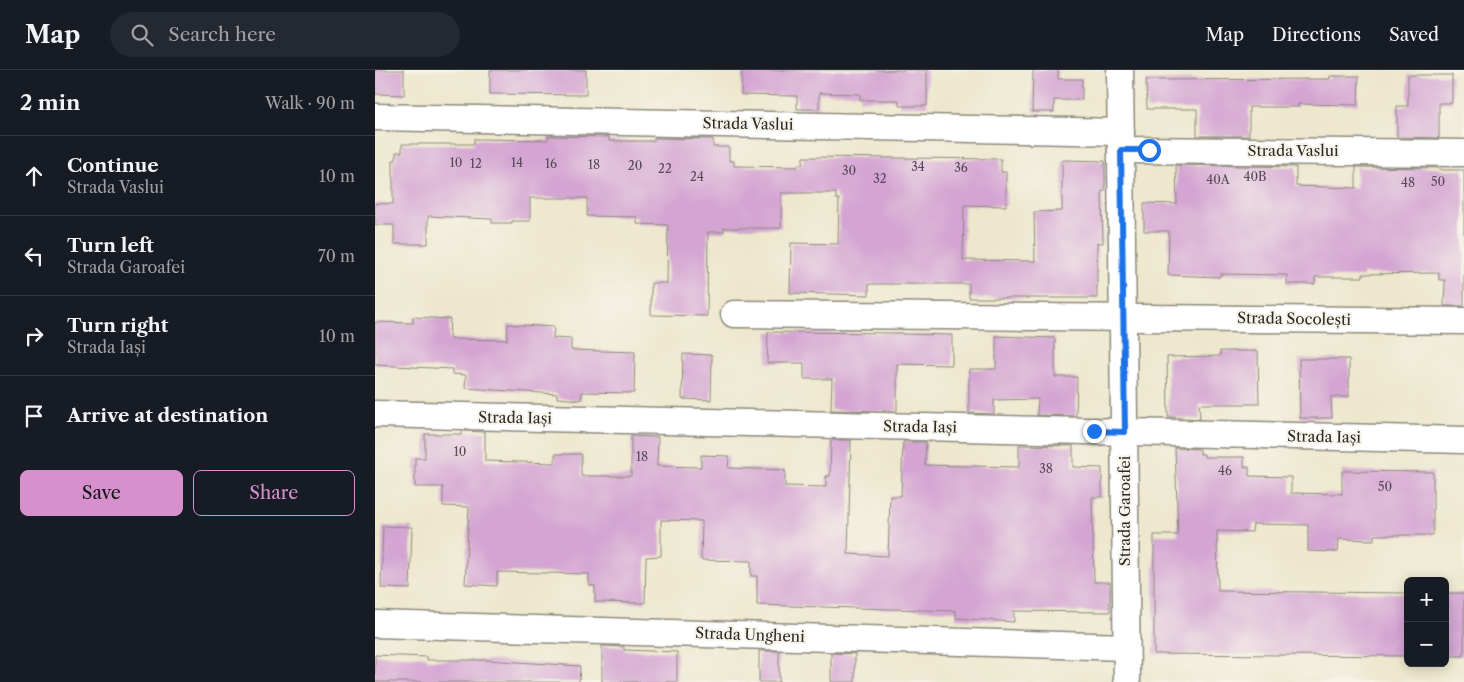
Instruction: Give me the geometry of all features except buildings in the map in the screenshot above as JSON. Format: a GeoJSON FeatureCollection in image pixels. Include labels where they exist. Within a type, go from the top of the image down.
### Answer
{"type":"FeatureCollection","features":[{"type":"Feature","properties":{"kind":"street","name":"Strada Garoafei"},"geometry":{"type":"LineString","coordinates":[[1120,70],[1127,682]]}},
{"type":"Feature","properties":{"kind":"street","name":"Strada Vaslui"},"geometry":{"type":"LineString","coordinates":[[375,117],[1464,153]]}},
{"type":"Feature","properties":{"kind":"street","name":"Strada Socolești"},"geometry":{"type":"LineString","coordinates":[[734,314],[1464,321]]}},
{"type":"Feature","properties":{"kind":"street","name":"Strada Iași"},"geometry":{"type":"LineString","coordinates":[[375,414],[1464,440]]}},
{"type":"Feature","properties":{"kind":"street","name":"Strada Ungheni"},"geometry":{"type":"LineString","coordinates":[[375,624],[1126,647]]}},
{"type":"Feature","properties":{"kind":"route"},"geometry":{"type":"LineString","coordinates":[[1094,431],[1125,432],[1121,150],[1149,150]]}}]}
